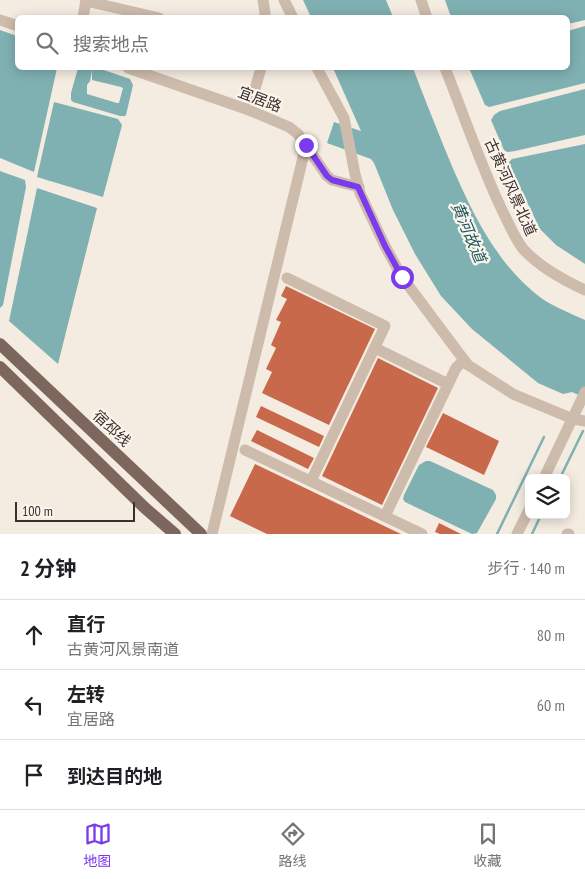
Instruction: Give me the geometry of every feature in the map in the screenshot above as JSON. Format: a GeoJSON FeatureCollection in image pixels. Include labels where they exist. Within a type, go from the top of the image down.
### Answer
{"type":"FeatureCollection","features":[{"type":"Feature","properties":{"kind":"main road","name":"宿邳线"},"geometry":{"type":"LineString","coordinates":[[0,344],[202,534]]}},
{"type":"Feature","properties":{"kind":"main road"},"geometry":{"type":"LineString","coordinates":[[0,367],[145,508],[175,534]]}},
{"type":"Feature","properties":{"kind":"street"},"geometry":{"type":"LineString","coordinates":[[263,0],[265,15]]}},
{"type":"Feature","properties":{"kind":"street"},"geometry":{"type":"LineString","coordinates":[[284,0],[292,15]]}},
{"type":"Feature","properties":{"kind":"street"},"geometry":{"type":"LineString","coordinates":[[421,0],[426,15]]}},
{"type":"Feature","properties":{"kind":"street"},"geometry":{"type":"LineString","coordinates":[[84,15],[86,1],[149,15]]}},
{"type":"Feature","properties":{"kind":"street"},"geometry":{"type":"LineString","coordinates":[[0,20],[15,25]]}},
{"type":"Feature","properties":{"kind":"street","name":"宜居路"},"geometry":{"type":"LineString","coordinates":[[144,70],[249,110],[289,128],[298,134],[327,176],[332,180],[358,187]]}},
{"type":"Feature","properties":{"kind":"street"},"geometry":{"type":"LineString","coordinates":[[249,110],[260,70]]}},
{"type":"Feature","properties":{"kind":"street"},"geometry":{"type":"LineString","coordinates":[[319,70],[344,118],[358,187],[385,246],[402,277],[468,365],[513,394],[578,418]]}},
{"type":"Feature","properties":{"kind":"street","name":"古黄河风景北道"},"geometry":{"type":"LineString","coordinates":[[446,70],[492,189],[523,249],[563,280],[585,290]]}},
{"type":"Feature","properties":{"kind":"street"},"geometry":{"type":"LineString","coordinates":[[212,534],[306,145]]}},
{"type":"Feature","properties":{"kind":"street"},"geometry":{"type":"LineString","coordinates":[[286,278],[385,326],[311,481]]}},
{"type":"Feature","properties":{"kind":"street"},"geometry":{"type":"LineString","coordinates":[[375,348],[448,384]]}},
{"type":"Feature","properties":{"kind":"street"},"geometry":{"type":"LineString","coordinates":[[385,516],[456,368],[464,360]]}},
{"type":"Feature","properties":{"kind":"street"},"geometry":{"type":"LineString","coordinates":[[546,474],[578,418],[585,392]]}},
{"type":"Feature","properties":{"kind":"street"},"geometry":{"type":"LineString","coordinates":[[244,450],[422,534]]}},
{"type":"Feature","properties":{"kind":"street"},"geometry":{"type":"LineString","coordinates":[[517,534],[525,518]]}},
{"type":"Feature","properties":{"kind":"water"},"geometry":{"type":"Polygon","coordinates":[[[303,0],[386,0],[392,15],[310,15],[303,0]]]}},
{"type":"Feature","properties":{"kind":"water"},"geometry":{"type":"Polygon","coordinates":[[[445,0],[585,0],[585,20],[570,24],[570,15],[450,15],[445,0]]]}},
{"type":"Feature","properties":{"kind":"water"},"geometry":{"type":"Polygon","coordinates":[[[585,26],[585,83],[489,107],[485,105],[470,70],[570,70],[570,30],[585,26]]]}},
{"type":"Feature","properties":{"kind":"water"},"geometry":{"type":"Polygon","coordinates":[[[0,30],[15,35],[15,70],[57,70],[34,172],[0,158],[0,30]]]}},
{"type":"Feature","properties":{"kind":"water"},"geometry":{"type":"Polygon","coordinates":[[[77,70],[92,70],[104,70],[130,79],[133,85],[125,116],[71,100],[77,70]],[[92,70],[90,81],[87,85],[87,94],[119,103],[123,88],[92,80],[92,70]]]}},
{"type":"Feature","properties":{"kind":"water","name":"黄河故道"},"geometry":{"type":"Polygon","coordinates":[[[334,70],[414,70],[460,184],[481,227],[494,247],[508,266],[541,298],[585,320],[585,398],[572,392],[563,394],[538,383],[472,329],[441,296],[415,254],[393,210],[374,163],[371,159],[327,143],[334,122],[361,131],[334,70]]]}},
{"type":"Feature","properties":{"kind":"water"},"geometry":{"type":"Polygon","coordinates":[[[585,89],[585,135],[515,151],[507,152],[504,150],[491,120],[494,115],[500,111],[585,89]]]}},
{"type":"Feature","properties":{"kind":"water"},"geometry":{"type":"Polygon","coordinates":[[[54,102],[118,119],[122,125],[103,197],[37,177],[54,102]]]}},
{"type":"Feature","properties":{"kind":"water"},"geometry":{"type":"Polygon","coordinates":[[[585,144],[585,264],[556,245],[540,229],[509,162],[512,159],[585,144]]]}},
{"type":"Feature","properties":{"kind":"water"},"geometry":{"type":"Polygon","coordinates":[[[0,171],[25,180],[26,187],[3,305],[0,308],[0,171]]]}},
{"type":"Feature","properties":{"kind":"water"},"geometry":{"type":"Polygon","coordinates":[[[37,188],[97,208],[58,364],[9,321],[37,188]]]}},
{"type":"Feature","properties":{"kind":"water"},"geometry":{"type":"Polygon","coordinates":[[[430,461],[493,490],[496,499],[477,533],[472,534],[405,502],[403,499],[404,495],[419,465],[430,461]]]}},
{"type":"Feature","properties":{"kind":"building"},"geometry":{"type":"Polygon","coordinates":[[[286,286],[375,329],[329,425],[262,393],[272,372],[266,369],[276,348],[271,345],[281,322],[276,320],[287,299],[281,296],[286,286]]]}},
{"type":"Feature","properties":{"kind":"building"},"geometry":{"type":"Polygon","coordinates":[[[378,358],[438,388],[382,505],[322,476],[378,358]]]}},
{"type":"Feature","properties":{"kind":"building"},"geometry":{"type":"Polygon","coordinates":[[[261,406],[324,436],[319,447],[256,417],[261,406]]]}},
{"type":"Feature","properties":{"kind":"building"},"geometry":{"type":"Polygon","coordinates":[[[443,413],[499,441],[484,475],[426,447],[443,413]]]}},
{"type":"Feature","properties":{"kind":"building"},"geometry":{"type":"Polygon","coordinates":[[[257,430],[314,458],[308,469],[251,441],[257,430]]]}},
{"type":"Feature","properties":{"kind":"building"},"geometry":{"type":"Polygon","coordinates":[[[255,464],[401,534],[267,534],[230,516],[255,464]]]}},
{"type":"Feature","properties":{"kind":"building"},"geometry":{"type":"Polygon","coordinates":[[[439,523],[461,534],[440,534],[435,532],[439,523]]]}},
{"type":"Feature","properties":{"kind":"waterway"},"geometry":{"type":"LineString","coordinates":[[562,474],[583,431]]}},
{"type":"Feature","properties":{"kind":"waterway"},"geometry":{"type":"LineString","coordinates":[[497,534],[544,437]]}},
{"type":"Feature","properties":{"kind":"waterway"},"geometry":{"type":"LineString","coordinates":[[532,534],[539,519]]}},
{"type":"Feature","properties":{"kind":"route"},"geometry":{"type":"LineString","coordinates":[[306,145],[327,176],[332,180],[358,187],[385,246],[402,277]]}}]}
